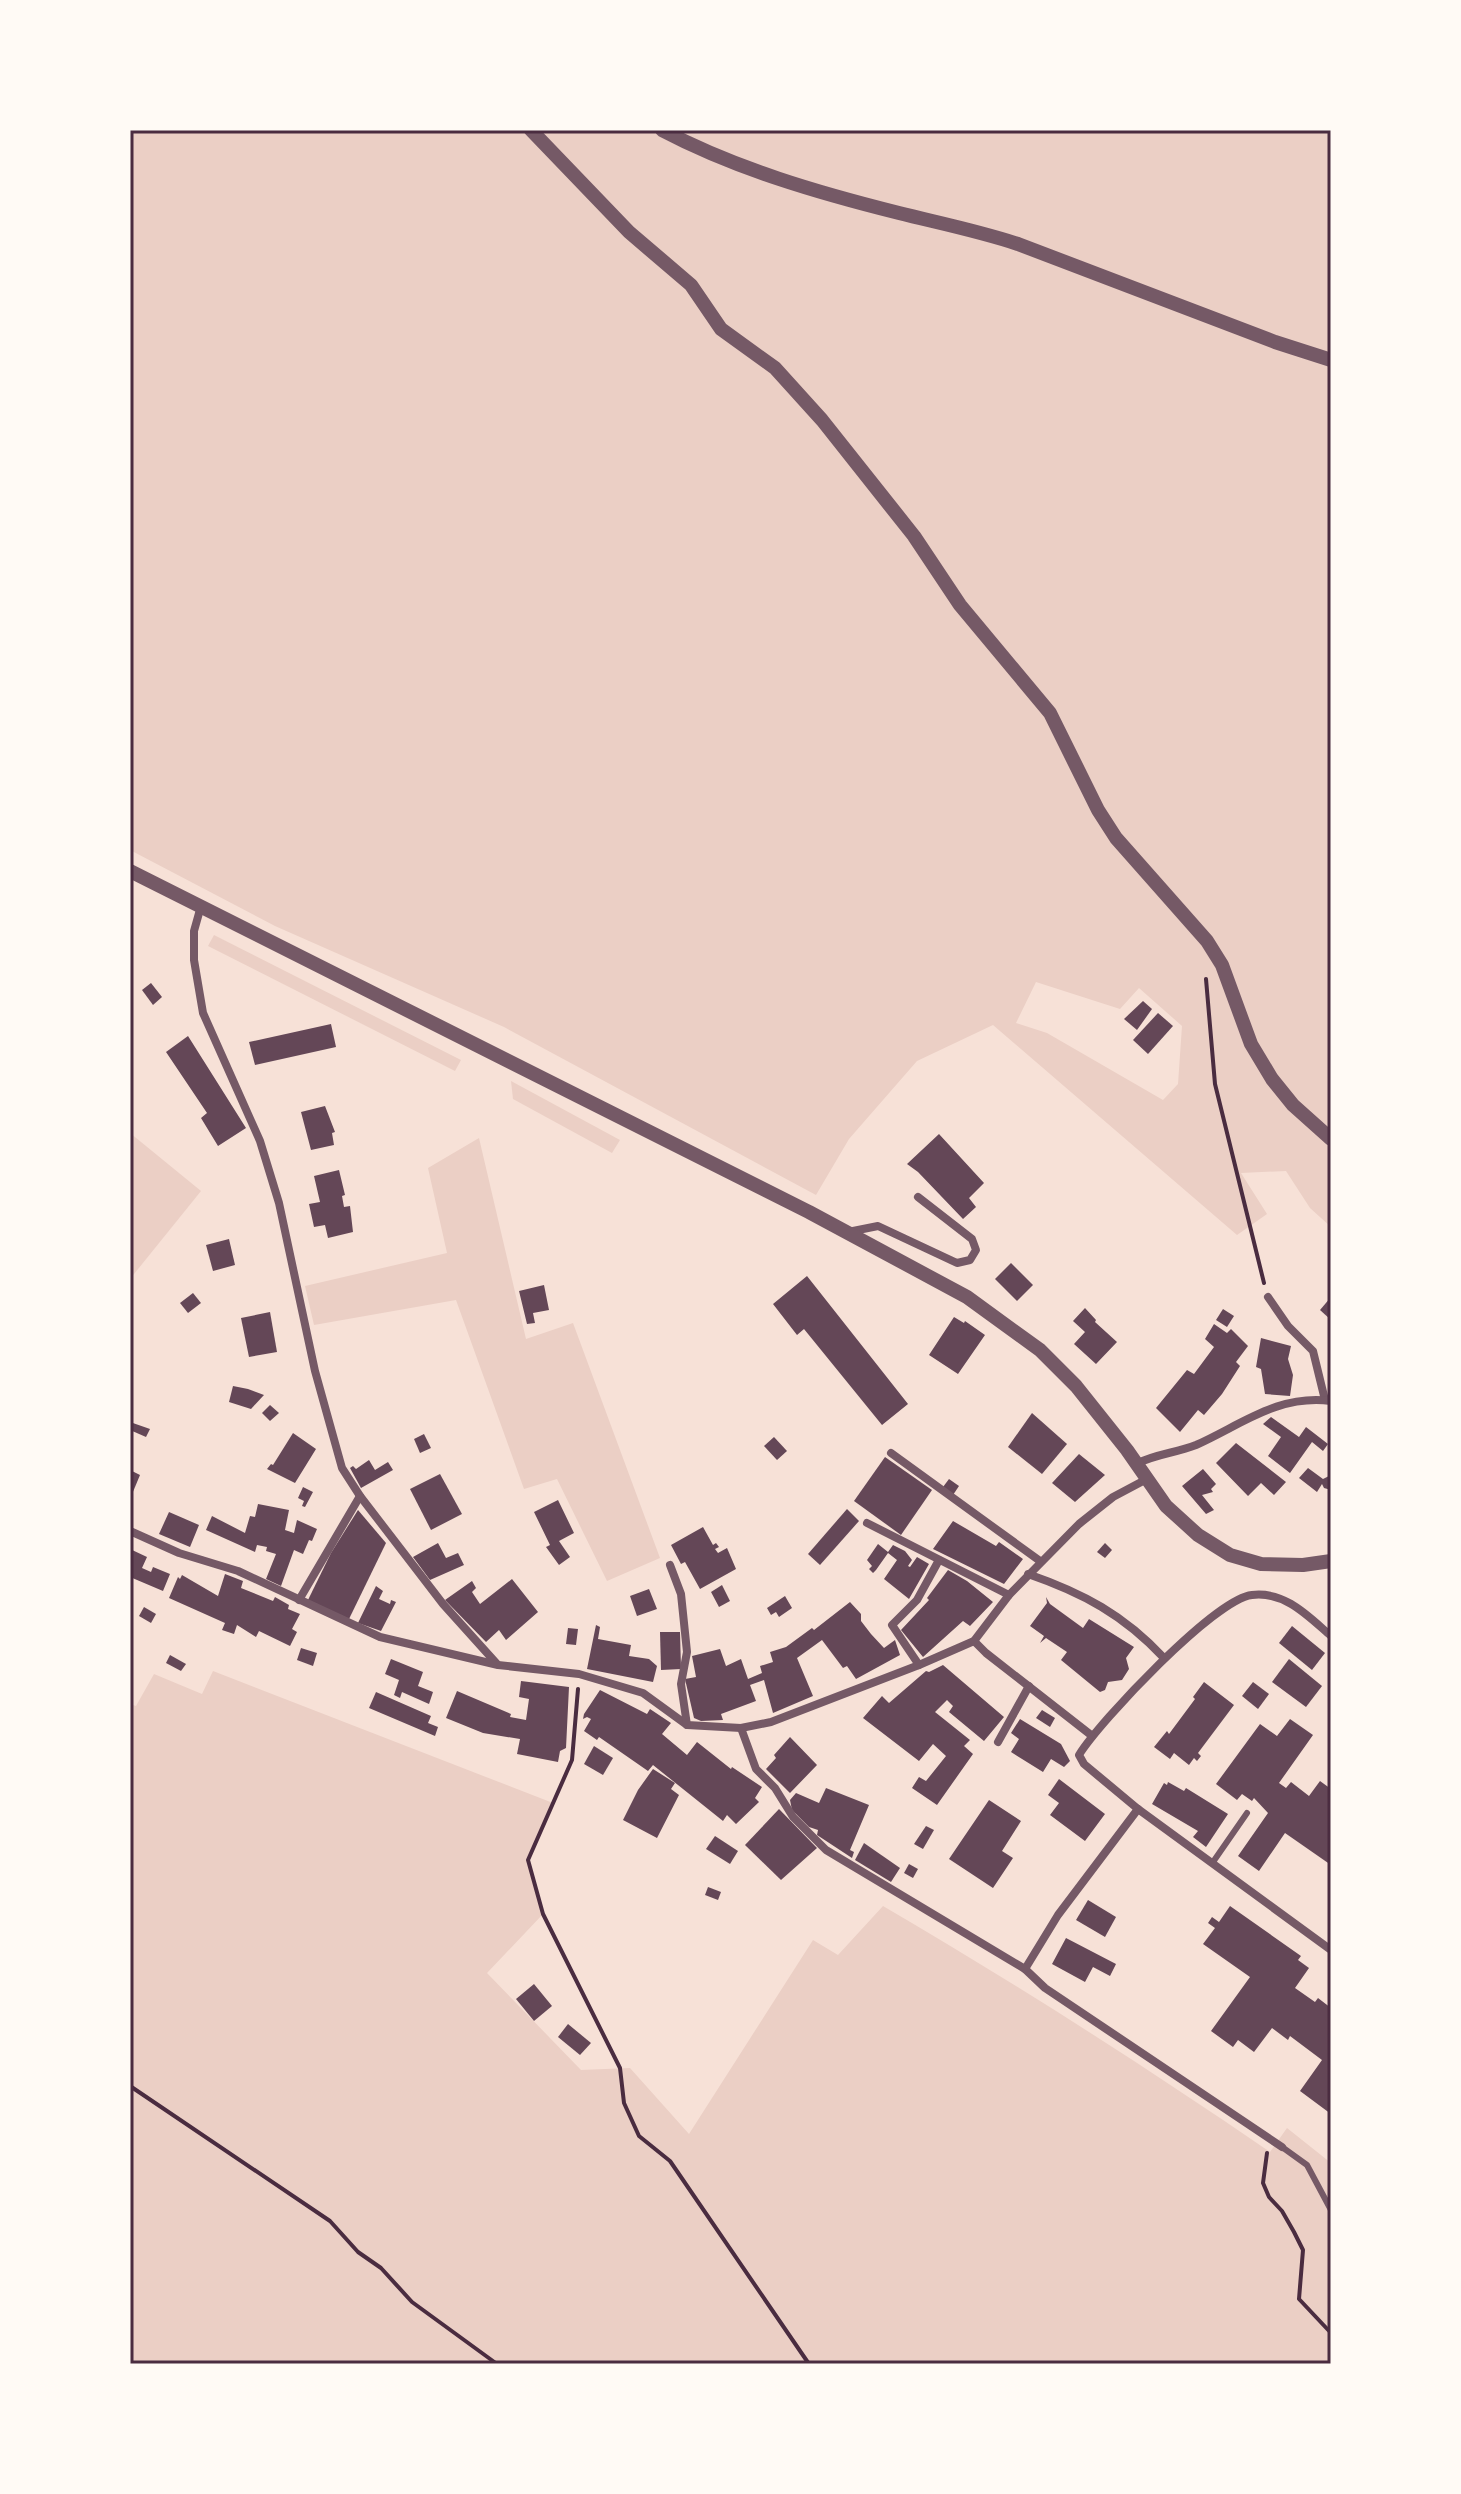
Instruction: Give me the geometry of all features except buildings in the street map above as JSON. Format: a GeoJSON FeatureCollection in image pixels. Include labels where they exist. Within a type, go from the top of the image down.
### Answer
{"type":"FeatureCollection","features":[{"type":"Feature","properties":{"kind":"street"},"geometry":{"type":"LineString","coordinates":[[531,130],[629,232],[691,285],[721,329],[775,368],[822,420],[914,536],[960,605],[1050,713],[1098,810],[1116,838],[1207,941],[1222,965],[1251,1044],[1272,1079],[1293,1105],[1331,1139]]}},
{"type":"Feature","properties":{"kind":"street"},"geometry":{"type":"LineString","coordinates":[[662,130],[720,156],[812,189],[1018,244],[1275,342],[1331,360]]}},
{"type":"Feature","properties":{"kind":"street"},"geometry":{"type":"LineString","coordinates":[[130,871],[848,1232],[967,1297],[1040,1350],[1076,1386],[1166,1506],[1198,1535],[1230,1555],[1261,1564],[1303,1565],[1331,1561]]}},
{"type":"Feature","properties":{"kind":"street"},"geometry":{"type":"LineString","coordinates":[[201,906],[194,931],[194,960],[203,1013],[260,1141],[279,1203],[315,1371],[342,1468],[443,1604],[498,1665]]}},
{"type":"Feature","properties":{"kind":"street"},"geometry":{"type":"LineString","coordinates":[[848,1232],[878,1226],[957,1263],[970,1260],[976,1250],[972,1239],[918,1197]]}},
{"type":"Feature","properties":{"kind":"street"},"geometry":{"type":"LineString","coordinates":[[1136,1464],[1194,1445],[1254,1413],[1298,1401],[1328,1401],[1313,1351],[1288,1326],[1268,1297]]}},
{"type":"Feature","properties":{"kind":"street"},"geometry":{"type":"LineString","coordinates":[[891,1453],[1040,1561]]}},
{"type":"Feature","properties":{"kind":"street"},"geometry":{"type":"LineString","coordinates":[[130,1531],[179,1553],[238,1571],[380,1637],[498,1665],[579,1674],[643,1693],[687,1725],[741,1728],[771,1722],[974,1641],[1040,1561],[1101,1506],[1145,1480]]}},
{"type":"Feature","properties":{"kind":"street"},"geometry":{"type":"LineString","coordinates":[[299,1600],[360,1496]]}},
{"type":"Feature","properties":{"kind":"street"},"geometry":{"type":"LineString","coordinates":[[867,1523],[1009,1595]]}},
{"type":"Feature","properties":{"kind":"street"},"geometry":{"type":"LineString","coordinates":[[919,1665],[892,1625],[917,1600],[939,1560]]}},
{"type":"Feature","properties":{"kind":"street"},"geometry":{"type":"LineString","coordinates":[[670,1565],[681,1594],[687,1652],[681,1684],[687,1725]]}},
{"type":"Feature","properties":{"kind":"street"},"geometry":{"type":"LineString","coordinates":[[1028,1574],[1073,1590],[1097,1603],[1143,1635],[1164,1658]]}},
{"type":"Feature","properties":{"kind":"street"},"geometry":{"type":"LineString","coordinates":[[1331,1636],[1283,1599],[1253,1595],[1239,1598],[1164,1658],[1091,1735],[1079,1755],[1084,1764],[1138,1809],[1331,1950]]}},
{"type":"Feature","properties":{"kind":"street"},"geometry":{"type":"LineString","coordinates":[[974,1641],[1091,1735]]}},
{"type":"Feature","properties":{"kind":"street"},"geometry":{"type":"LineString","coordinates":[[998,1742],[1029,1686]]}},
{"type":"Feature","properties":{"kind":"street"},"geometry":{"type":"LineString","coordinates":[[741,1728],[756,1769],[775,1788],[793,1817],[826,1850],[1025,1969],[1058,1997],[1282,2147]]}},
{"type":"Feature","properties":{"kind":"street"},"geometry":{"type":"LineString","coordinates":[[1025,1969],[1058,1915],[1138,1809]]}},
{"type":"Feature","properties":{"kind":"lane"},"geometry":{"type":"LineString","coordinates":[[1213,1862],[1247,1813]]}},
{"type":"Feature","properties":{"kind":"lane"},"geometry":{"type":"LineString","coordinates":[[1282,2147],[1307,2165],[1331,2210]]}},
{"type":"Feature","properties":{"kind":"path"},"geometry":{"type":"LineString","coordinates":[[1206,973],[1215,1084],[1268,1297]]}},
{"type":"Feature","properties":{"kind":"path"},"geometry":{"type":"LineString","coordinates":[[579,1674],[572,1760],[528,1860],[543,1914],[620,2068],[624,2103],[639,2136],[670,2161],[809,2364]]}},
{"type":"Feature","properties":{"kind":"path"},"geometry":{"type":"LineString","coordinates":[[130,2086],[330,2221],[358,2252],[381,2268],[412,2302],[497,2364]]}},
{"type":"Feature","properties":{"kind":"path"},"geometry":{"type":"LineString","coordinates":[[1267,2138],[1263,2183],[1303,2250],[1299,2299],[1331,2333]]}},
{"type":"Feature","properties":{"kind":"shaded area"},"geometry":{"type":"Polygon","coordinates":[[[130,130],[1331,130],[1331,1227],[1310,1208],[1286,1171],[1241,1173],[1267,1214],[1237,1235],[993,1025],[917,1061],[849,1139],[816,1195],[504,1027],[275,926],[130,850],[130,130]],[[1036,982],[1016,1023],[1047,1033],[1163,1100],[1178,1084],[1182,1026],[1139,988],[1120,1009],[1036,982]]]}},
{"type":"Feature","properties":{"kind":"shaded area"},"geometry":{"type":"Polygon","coordinates":[[[214,935],[461,1060],[455,1071],[208,946],[214,935]]]}},
{"type":"Feature","properties":{"kind":"shaded area"},"geometry":{"type":"Polygon","coordinates":[[[511,1081],[620,1140],[612,1153],[513,1099],[511,1081]]]}},
{"type":"Feature","properties":{"kind":"shaded area"},"geometry":{"type":"Polygon","coordinates":[[[130,1133],[201,1191],[130,1279],[130,1133]]]}},
{"type":"Feature","properties":{"kind":"shaded area"},"geometry":{"type":"Polygon","coordinates":[[[479,1138],[526,1339],[573,1323],[660,1558],[607,1581],[557,1479],[524,1489],[456,1300],[314,1325],[305,1286],[447,1253],[428,1168],[479,1138]]]}},
{"type":"Feature","properties":{"kind":"shaded area"},"geometry":{"type":"Polygon","coordinates":[[[213,1671],[553,1803],[528,1859],[543,1914],[487,1973],[581,2070],[630,2068],[689,2134],[813,1940],[838,1955],[883,1906],[1078,2025],[1270,2152],[1287,2128],[1331,2163],[1331,2364],[130,2364],[130,1704],[136,1706],[154,1674],[202,1694],[213,1671]]]}}]}
